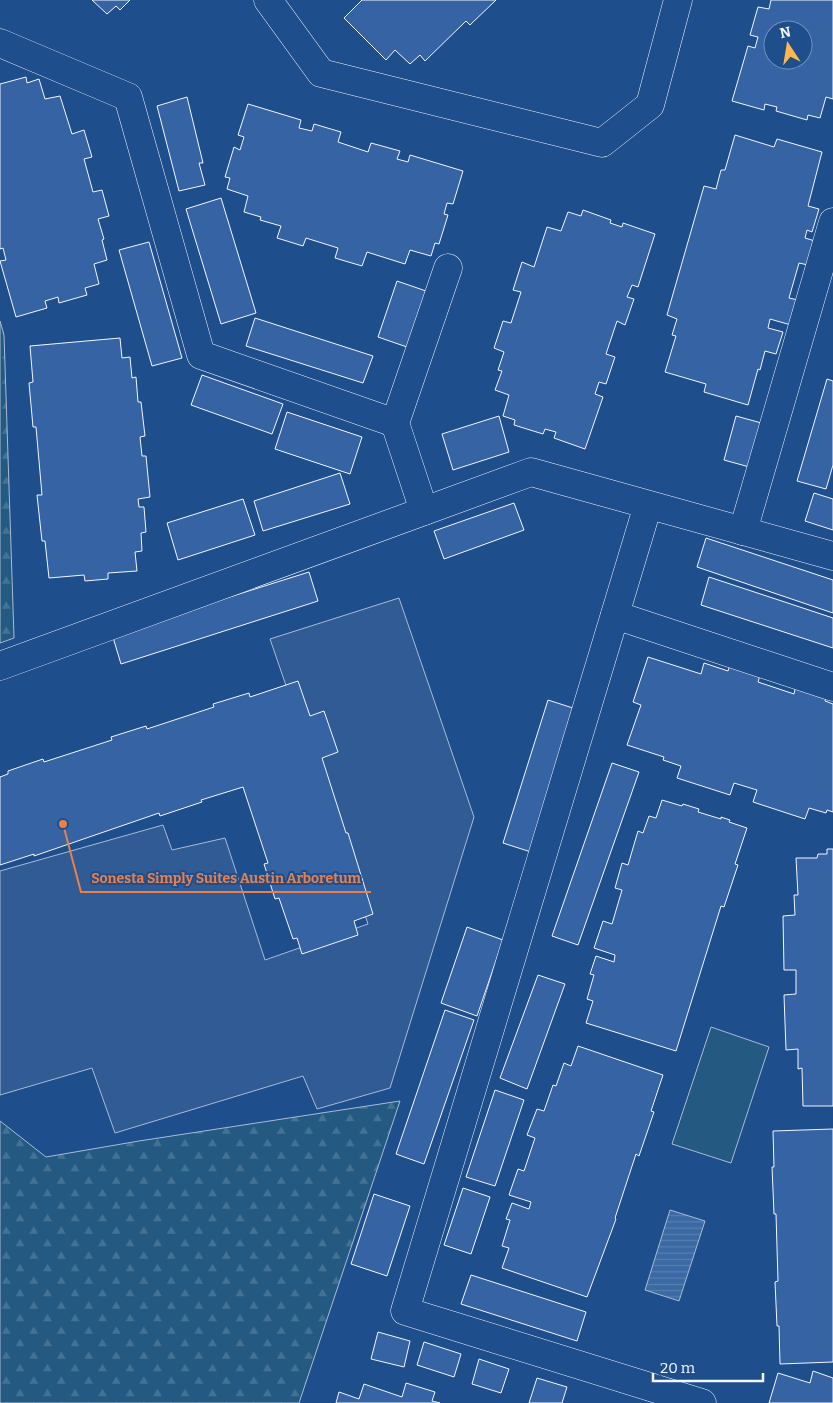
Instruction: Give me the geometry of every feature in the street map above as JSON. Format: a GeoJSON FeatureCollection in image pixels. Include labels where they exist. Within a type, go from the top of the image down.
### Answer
{"type":"FeatureCollection","features":[{"type":"Feature","properties":{"kind":"lane"},"geometry":{"type":"LineString","coordinates":[[268,0],[321,73],[602,143],[650,105],[678,0]]}},
{"type":"Feature","properties":{"kind":"lane"},"geometry":{"type":"LineString","coordinates":[[0,43],[128,97],[201,356],[395,423]]}},
{"type":"Feature","properties":{"kind":"lane"},"geometry":{"type":"LineString","coordinates":[[742,531],[833,222]]}},
{"type":"Feature","properties":{"kind":"lane"},"geometry":{"type":"LineString","coordinates":[[424,511],[395,423],[448,268]]}},
{"type":"Feature","properties":{"kind":"lane"},"geometry":{"type":"LineString","coordinates":[[0,666],[531,472],[833,556]]}},
{"type":"Feature","properties":{"kind":"lane"},"geometry":{"type":"LineString","coordinates":[[648,505],[405,1311],[635,1393],[702,1403]]}},
{"type":"Feature","properties":{"kind":"lane"},"geometry":{"type":"LineString","coordinates":[[615,615],[833,687]]}},
{"type":"Feature","properties":{"kind":"green space"},"geometry":{"type":"Polygon","coordinates":[[[0,321],[4,335],[14,638],[0,643],[0,321]]]}},
{"type":"Feature","properties":{"kind":"green space"},"geometry":{"type":"Polygon","coordinates":[[[711,1027],[769,1047],[731,1163],[672,1144],[711,1027]]]}},
{"type":"Feature","properties":{"kind":"green space"},"geometry":{"type":"Polygon","coordinates":[[[400,1101],[299,1403],[0,1403],[0,1121],[46,1157],[400,1101]]]}},
{"type":"Feature","properties":{"kind":"shaded area"},"geometry":{"type":"Polygon","coordinates":[[[399,598],[474,817],[390,1088],[317,1109],[303,1076],[115,1133],[92,1068],[0,1095],[0,871],[163,825],[172,850],[225,838],[265,960],[368,924],[270,639],[399,598]]]}},
{"type":"Feature","properties":{"kind":"shaded area"},"geometry":{"type":"Polygon","coordinates":[[[670,1210],[705,1221],[679,1301],[645,1290],[670,1210]]]}},
{"type":"Feature","properties":{"kind":"building"},"geometry":{"type":"Polygon","coordinates":[[[92,0],[130,0],[120,10],[116,6],[107,14],[92,0]]]}},
{"type":"Feature","properties":{"kind":"building"},"geometry":{"type":"Polygon","coordinates":[[[362,0],[496,0],[470,25],[466,21],[425,61],[420,55],[410,64],[395,50],[386,60],[344,18],[362,0]]]}},
{"type":"Feature","properties":{"kind":"building"},"geometry":{"type":"Polygon","coordinates":[[[771,0],[833,0],[833,99],[826,97],[820,118],[808,115],[807,120],[776,111],[777,107],[765,104],[764,110],[732,101],[748,46],[755,48],[758,37],[750,35],[758,7],[769,9],[771,0]]]}},
{"type":"Feature","properties":{"kind":"building"},"geometry":{"type":"Polygon","coordinates":[[[26,77],[27,83],[39,79],[45,99],[60,96],[72,134],[84,130],[92,157],[84,159],[93,192],[102,190],[109,216],[98,219],[104,239],[102,240],[107,260],[94,264],[99,284],[85,288],[87,295],[59,303],[58,297],[45,301],[47,308],[16,317],[0,261],[6,260],[3,248],[0,249],[0,84],[26,77]]]}},
{"type":"Feature","properties":{"kind":"building"},"geometry":{"type":"Polygon","coordinates":[[[187,97],[203,163],[199,163],[205,185],[179,191],[157,106],[187,97]]]}},
{"type":"Feature","properties":{"kind":"building"},"geometry":{"type":"Polygon","coordinates":[[[248,104],[301,120],[299,128],[312,131],[314,124],[341,132],[338,142],[368,152],[371,143],[400,151],[397,159],[408,162],[410,155],[463,171],[453,204],[447,203],[444,214],[448,215],[439,244],[435,243],[431,256],[410,250],[405,264],[367,252],[362,266],[335,258],[338,248],[306,238],[303,246],[277,238],[281,226],[260,220],[261,217],[244,212],[248,196],[227,189],[230,178],[225,177],[234,147],[240,150],[244,137],[238,135],[248,104]]]}},
{"type":"Feature","properties":{"kind":"building"},"geometry":{"type":"Polygon","coordinates":[[[735,135],[774,147],[777,139],[822,152],[808,206],[819,209],[812,232],[807,230],[805,238],[815,241],[808,265],[799,263],[789,298],[798,300],[791,325],[770,319],[768,328],[783,332],[776,354],[765,351],[748,405],[704,392],[706,384],[665,372],[676,336],[672,335],[677,319],[667,315],[704,186],[716,189],[721,170],[725,170],[735,135]]]}},
{"type":"Feature","properties":{"kind":"building"},"geometry":{"type":"Polygon","coordinates":[[[221,198],[256,313],[221,324],[186,209],[221,198]]]}},
{"type":"Feature","properties":{"kind":"building"},"geometry":{"type":"Polygon","coordinates":[[[583,210],[611,220],[610,223],[622,227],[623,223],[655,234],[638,287],[632,285],[627,297],[634,299],[625,325],[617,321],[606,354],[615,357],[606,384],[599,382],[595,394],[603,397],[585,449],[554,438],[556,432],[545,429],[543,434],[514,425],[515,420],[503,416],[509,395],[495,390],[502,371],[498,370],[504,352],[494,348],[503,321],[511,323],[521,292],[513,290],[522,262],[534,267],[547,227],[561,231],[568,212],[581,216],[583,210]]]}},
{"type":"Feature","properties":{"kind":"building"},"geometry":{"type":"Polygon","coordinates":[[[149,242],[182,358],[152,366],[119,250],[149,242]]]}},
{"type":"Feature","properties":{"kind":"building"},"geometry":{"type":"Polygon","coordinates":[[[397,281],[426,291],[407,347],[378,337],[397,281]]]}},
{"type":"Feature","properties":{"kind":"building"},"geometry":{"type":"Polygon","coordinates":[[[255,318],[373,356],[363,383],[246,346],[255,318]]]}},
{"type":"Feature","properties":{"kind":"building"},"geometry":{"type":"Polygon","coordinates":[[[120,338],[122,358],[130,357],[132,378],[136,377],[138,402],[141,402],[145,436],[140,437],[142,456],[146,456],[150,497],[138,499],[139,507],[144,507],[146,532],[141,533],[142,551],[135,552],[137,571],[108,573],[108,579],[85,581],[84,575],[49,578],[45,541],[42,541],[37,495],[42,495],[36,427],[33,427],[29,383],[33,382],[30,346],[120,338]]]}},
{"type":"Feature","properties":{"kind":"building"},"geometry":{"type":"Polygon","coordinates":[[[202,375],[283,404],[272,434],[191,405],[202,375]]]}},
{"type":"Feature","properties":{"kind":"building"},"geometry":{"type":"Polygon","coordinates":[[[827,379],[833,381],[833,465],[826,489],[797,481],[827,379]]]}},
{"type":"Feature","properties":{"kind":"building"},"geometry":{"type":"Polygon","coordinates":[[[287,412],[362,437],[350,474],[275,449],[287,412]]]}},
{"type":"Feature","properties":{"kind":"building"},"geometry":{"type":"Polygon","coordinates":[[[499,416],[509,452],[453,470],[442,434],[499,416]]]}},
{"type":"Feature","properties":{"kind":"building"},"geometry":{"type":"Polygon","coordinates":[[[736,416],[765,424],[753,468],[724,460],[736,416]]]}},
{"type":"Feature","properties":{"kind":"building"},"geometry":{"type":"Polygon","coordinates":[[[340,473],[350,504],[263,531],[254,501],[340,473]]]}},
{"type":"Feature","properties":{"kind":"building"},"geometry":{"type":"Polygon","coordinates":[[[814,493],[833,499],[833,530],[805,521],[814,493]]]}},
{"type":"Feature","properties":{"kind":"building"},"geometry":{"type":"Polygon","coordinates":[[[243,499],[255,535],[178,560],[167,523],[243,499]]]}},
{"type":"Feature","properties":{"kind":"building"},"geometry":{"type":"Polygon","coordinates":[[[514,503],[524,530],[444,559],[434,531],[514,503]]]}},
{"type":"Feature","properties":{"kind":"building"},"geometry":{"type":"Polygon","coordinates":[[[706,538],[833,580],[833,613],[697,567],[706,538]]]}},
{"type":"Feature","properties":{"kind":"building"},"geometry":{"type":"Polygon","coordinates":[[[309,572],[318,601],[121,664],[112,634],[309,572]]]}},
{"type":"Feature","properties":{"kind":"building"},"geometry":{"type":"Polygon","coordinates":[[[709,577],[833,618],[833,648],[701,605],[709,577]]]}},
{"type":"Feature","properties":{"kind":"building"},"geometry":{"type":"Polygon","coordinates":[[[648,657],[701,674],[704,663],[728,671],[730,665],[760,675],[758,682],[794,694],[796,685],[827,695],[825,701],[833,704],[833,812],[827,810],[826,813],[809,808],[805,819],[753,802],[757,790],[734,783],[730,795],[677,778],[681,766],[663,760],[664,757],[627,745],[641,705],[633,702],[648,657]]]}},
{"type":"Feature","properties":{"kind":"building"},"geometry":{"type":"Polygon","coordinates":[[[298,681],[310,716],[324,711],[338,752],[322,758],[373,914],[354,921],[358,935],[302,954],[297,938],[293,939],[279,898],[275,899],[264,864],[268,863],[243,787],[201,800],[202,802],[160,816],[159,813],[34,856],[34,854],[0,865],[0,777],[8,774],[8,771],[43,759],[44,762],[112,740],[111,737],[146,726],[147,729],[214,707],[213,704],[249,693],[250,697],[298,681]]]}},
{"type":"Feature","properties":{"kind":"building"},"geometry":{"type":"Polygon","coordinates":[[[548,700],[576,709],[531,852],[503,843],[548,700]]]}},
{"type":"Feature","properties":{"kind":"building"},"geometry":{"type":"Polygon","coordinates":[[[612,763],[639,772],[578,945],[552,936],[612,763]]]}},
{"type":"Feature","properties":{"kind":"building"},"geometry":{"type":"Polygon","coordinates":[[[662,800],[699,809],[698,812],[721,819],[721,817],[747,828],[735,864],[738,865],[724,907],[721,906],[676,1051],[586,1023],[593,1001],[587,999],[594,975],[590,974],[596,956],[614,962],[615,955],[594,948],[603,921],[612,924],[622,890],[615,888],[622,863],[628,865],[638,831],[643,833],[649,816],[656,818],[662,800]]]}},
{"type":"Feature","properties":{"kind":"building"},"geometry":{"type":"Polygon","coordinates":[[[827,849],[833,849],[833,1106],[803,1106],[802,1068],[798,1069],[798,1049],[786,1050],[784,995],[796,994],[796,970],[784,970],[783,916],[795,915],[794,895],[798,895],[796,858],[817,858],[818,854],[827,854],[827,849]]]}},
{"type":"Feature","properties":{"kind":"building"},"geometry":{"type":"Polygon","coordinates":[[[467,927],[503,940],[477,1016],[441,1003],[467,927]]]}},
{"type":"Feature","properties":{"kind":"building"},"geometry":{"type":"Polygon","coordinates":[[[538,975],[565,984],[527,1089],[500,1078],[538,975]]]}},
{"type":"Feature","properties":{"kind":"building"},"geometry":{"type":"Polygon","coordinates":[[[445,1010],[474,1020],[424,1164],[396,1154],[445,1010]]]}},
{"type":"Feature","properties":{"kind":"building"},"geometry":{"type":"Polygon","coordinates":[[[578,1046],[663,1075],[651,1111],[654,1112],[639,1156],[636,1154],[616,1219],[587,1297],[502,1268],[509,1248],[502,1246],[510,1220],[506,1219],[512,1203],[529,1209],[531,1202],[509,1195],[518,1169],[524,1171],[535,1138],[527,1135],[537,1109],[544,1111],[553,1085],[556,1086],[564,1063],[571,1066],[578,1046]]]}},
{"type":"Feature","properties":{"kind":"building"},"geometry":{"type":"Polygon","coordinates":[[[495,1090],[524,1100],[495,1186],[466,1177],[495,1090]]]}},
{"type":"Feature","properties":{"kind":"building"},"geometry":{"type":"Polygon","coordinates":[[[833,1129],[833,1362],[780,1364],[775,1282],[778,1281],[776,1214],[774,1214],[772,1167],[774,1167],[773,1131],[833,1129]]]}},
{"type":"Feature","properties":{"kind":"building"},"geometry":{"type":"Polygon","coordinates":[[[463,1188],[490,1197],[471,1254],[444,1245],[463,1188]]]}},
{"type":"Feature","properties":{"kind":"building"},"geometry":{"type":"Polygon","coordinates":[[[374,1194],[410,1206],[387,1276],[351,1264],[374,1194]]]}},
{"type":"Feature","properties":{"kind":"building"},"geometry":{"type":"Polygon","coordinates":[[[471,1275],[586,1312],[577,1341],[461,1304],[471,1275]]]}},
{"type":"Feature","properties":{"kind":"building"},"geometry":{"type":"Polygon","coordinates":[[[378,1332],[410,1341],[404,1367],[371,1359],[378,1332]]]}},
{"type":"Feature","properties":{"kind":"building"},"geometry":{"type":"Polygon","coordinates":[[[424,1342],[461,1354],[454,1377],[417,1365],[424,1342]]]}},
{"type":"Feature","properties":{"kind":"building"},"geometry":{"type":"Polygon","coordinates":[[[479,1359],[509,1369],[501,1393],[472,1384],[479,1359]]]}},
{"type":"Feature","properties":{"kind":"building"},"geometry":{"type":"Polygon","coordinates":[[[813,1371],[833,1378],[833,1403],[769,1403],[778,1373],[810,1383],[813,1371]]]}},
{"type":"Feature","properties":{"kind":"building"},"geometry":{"type":"Polygon","coordinates":[[[537,1378],[567,1387],[562,1403],[529,1403],[537,1378]]]}},
{"type":"Feature","properties":{"kind":"building"},"geometry":{"type":"Polygon","coordinates":[[[406,1383],[435,1392],[432,1401],[440,1403],[336,1403],[339,1392],[359,1399],[364,1384],[402,1397],[406,1383]]]}},
{"type":"Feature","properties":{"kind":"place","name":"Sonesta Simply Suites Austin Arboretum"},"geometry":{"type":"Point","coordinates":[63,824]}}]}
